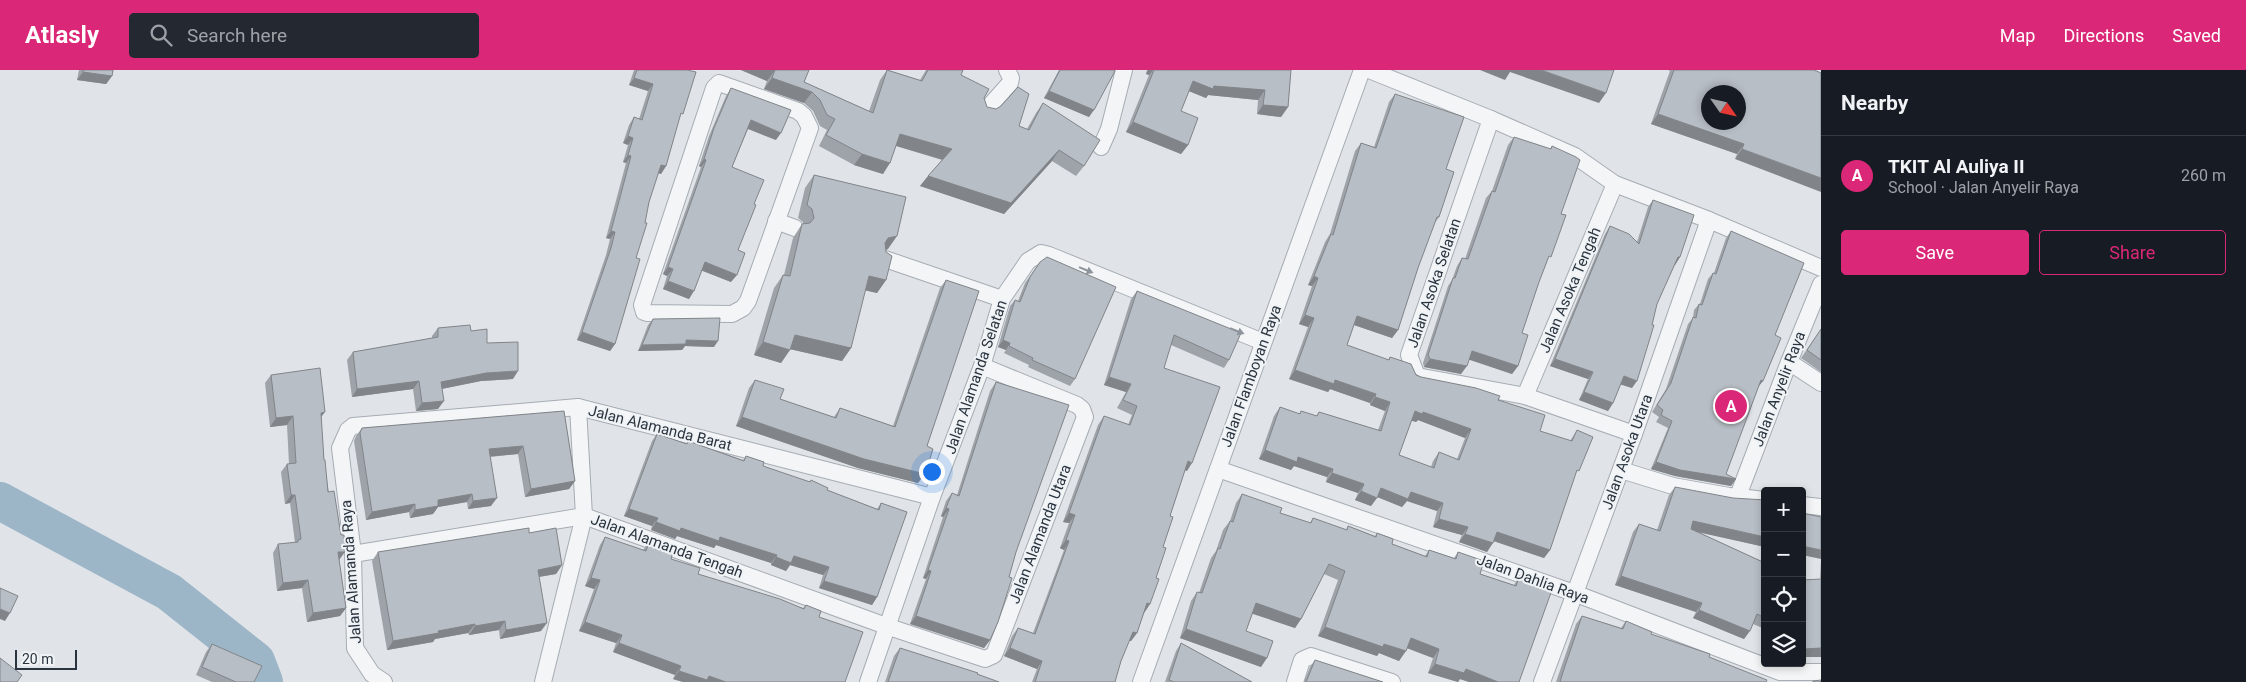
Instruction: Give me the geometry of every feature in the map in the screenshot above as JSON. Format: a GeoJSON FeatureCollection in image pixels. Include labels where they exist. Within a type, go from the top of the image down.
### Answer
{"type":"FeatureCollection","features":[{"type":"Feature","properties":{"kind":"street"},"geometry":{"type":"LineString","coordinates":[[986,110],[1010,83],[1011,78],[1007,70]]}},
{"type":"Feature","properties":{"kind":"street"},"geometry":{"type":"LineString","coordinates":[[1102,147],[1124,70]]}},
{"type":"Feature","properties":{"kind":"street","name":"Jalan Flamboyan Raya"},"geometry":{"type":"LineString","coordinates":[[1141,682],[1362,70]]}},
{"type":"Feature","properties":{"kind":"street"},"geometry":{"type":"LineString","coordinates":[[1369,70],[1491,119],[1575,156],[1615,184],[1709,220],[1821,268]]}},
{"type":"Feature","properties":{"kind":"street"},"geometry":{"type":"LineString","coordinates":[[723,83],[798,111],[810,128],[776,221],[748,301],[738,313],[644,312],[642,305],[716,84],[723,83]]}},
{"type":"Feature","properties":{"kind":"street","name":"Jalan Asoka Selatan"},"geometry":{"type":"LineString","coordinates":[[1491,119],[1409,355],[1417,376],[1525,396],[1634,434]]}},
{"type":"Feature","properties":{"kind":"street","name":"Jalan Asoka Tengah"},"geometry":{"type":"LineString","coordinates":[[1525,396],[1615,184]]}},
{"type":"Feature","properties":{"kind":"street","name":"Jalan Asoka Utara"},"geometry":{"type":"LineString","coordinates":[[1542,682],[1621,470],[1709,220]]}},
{"type":"Feature","properties":{"kind":"street"},"geometry":{"type":"LineString","coordinates":[[776,221],[795,228]]}},
{"type":"Feature","properties":{"kind":"street","name":"Jalan Alamanda Selatan"},"geometry":{"type":"LineString","coordinates":[[868,682],[932,497],[982,366],[1002,299],[1028,261],[1041,253],[1263,342]]}},
{"type":"Feature","properties":{"kind":"street"},"geometry":{"type":"LineString","coordinates":[[885,259],[1002,299]]}},
{"type":"Feature","properties":{"kind":"street","name":"Jalan Anyelir Raya"},"geometry":{"type":"LineString","coordinates":[[1738,496],[1788,362],[1821,284]]}},
{"type":"Feature","properties":{"kind":"street"},"geometry":{"type":"LineString","coordinates":[[1788,362],[1821,383]]}},
{"type":"Feature","properties":{"kind":"street","name":"Jalan Alamanda Utara"},"geometry":{"type":"LineString","coordinates":[[886,626],[980,658],[985,659],[994,655],[1085,417],[1082,409],[1077,405],[982,366]]}},
{"type":"Feature","properties":{"kind":"street"},"geometry":{"type":"LineString","coordinates":[[543,682],[584,516],[578,407]]}},
{"type":"Feature","properties":{"kind":"street","name":"Jalan Alamanda Barat"},"geometry":{"type":"LineString","coordinates":[[353,426],[578,407],[932,497]]}},
{"type":"Feature","properties":{"kind":"street","name":"Jalan Alamanda Raya"},"geometry":{"type":"LineString","coordinates":[[353,426],[348,430],[340,448],[353,554],[355,648],[372,674],[384,682]]}},
{"type":"Feature","properties":{"kind":"street","name":"Jalan Dahlia Raya"},"geometry":{"type":"LineString","coordinates":[[1218,469],[1574,593],[1780,672],[1821,672]]}},
{"type":"Feature","properties":{"kind":"street"},"geometry":{"type":"LineString","coordinates":[[1621,470],[1673,486],[1761,499]]}},
{"type":"Feature","properties":{"kind":"street"},"geometry":{"type":"LineString","coordinates":[[1806,505],[1821,506]]}},
{"type":"Feature","properties":{"kind":"street","name":"Jalan Alamanda Tengah"},"geometry":{"type":"LineString","coordinates":[[353,554],[584,516],[886,626]]}},
{"type":"Feature","properties":{"kind":"street"},"geometry":{"type":"LineString","coordinates":[[1295,682],[1302,660],[1311,656],[1392,682]]}},
{"type":"Feature","properties":{"kind":"building"},"geometry":{"type":"Polygon","coordinates":[[[83,70],[113,70],[112,76],[83,72],[83,70]]]}},
{"type":"Feature","properties":{"kind":"building"},"geometry":{"type":"Polygon","coordinates":[[[637,70],[687,70],[696,72],[683,114],[681,113],[666,166],[661,165],[649,202],[645,223],[647,223],[636,258],[640,259],[615,344],[582,332],[615,232],[611,231],[631,156],[628,155],[633,138],[628,136],[634,117],[642,120],[653,84],[634,78],[637,70]]]}},
{"type":"Feature","properties":{"kind":"building"},"geometry":{"type":"Polygon","coordinates":[[[775,70],[809,70],[804,82],[873,113],[887,70],[922,81],[928,70],[963,70],[961,75],[989,89],[984,98],[987,107],[996,109],[1001,106],[1018,87],[1029,94],[1019,126],[1029,130],[1043,103],[1100,140],[1084,166],[1059,150],[1011,203],[928,176],[952,149],[900,134],[890,163],[862,154],[826,135],[835,119],[827,115],[820,100],[812,92],[772,78],[775,70]]]}},
{"type":"Feature","properties":{"kind":"building"},"geometry":{"type":"Polygon","coordinates":[[[1060,70],[1115,71],[1094,110],[1049,91],[1060,70]]]}},
{"type":"Feature","properties":{"kind":"building"},"geometry":{"type":"Polygon","coordinates":[[[1154,70],[1291,70],[1288,107],[1263,105],[1265,90],[1214,86],[1213,89],[1193,81],[1181,111],[1198,118],[1188,145],[1133,122],[1154,70]]]}},
{"type":"Feature","properties":{"kind":"building"},"geometry":{"type":"Polygon","coordinates":[[[1541,70],[1614,70],[1606,93],[1541,70]]]}},
{"type":"Feature","properties":{"kind":"building"},"geometry":{"type":"Polygon","coordinates":[[[1674,70],[1814,70],[1821,73],[1821,178],[1742,149],[1744,144],[1704,130],[1746,130],[1746,85],[1701,85],[1701,129],[1658,114],[1674,70]]]}},
{"type":"Feature","properties":{"kind":"building"},"geometry":{"type":"Polygon","coordinates":[[[731,88],[791,110],[781,133],[751,120],[732,167],[764,180],[738,250],[745,253],[737,275],[705,262],[694,291],[668,281],[673,269],[668,267],[706,160],[704,159],[714,128],[731,88]]]}},
{"type":"Feature","properties":{"kind":"building"},"geometry":{"type":"Polygon","coordinates":[[[1395,94],[1464,117],[1446,169],[1454,172],[1439,217],[1437,217],[1418,268],[1398,330],[1357,316],[1347,345],[1389,360],[1390,357],[1411,364],[1416,375],[1421,377],[1476,388],[1500,396],[1498,400],[1545,415],[1540,431],[1572,441],[1577,430],[1593,437],[1579,471],[1577,470],[1550,550],[1497,532],[1493,543],[1465,534],[1468,527],[1439,519],[1443,503],[1411,492],[1408,499],[1381,488],[1377,498],[1361,491],[1364,484],[1332,473],[1333,469],[1298,457],[1297,462],[1265,450],[1280,407],[1300,414],[1301,411],[1317,416],[1319,412],[1381,431],[1390,402],[1375,397],[1376,394],[1335,380],[1334,384],[1295,370],[1314,318],[1305,315],[1318,278],[1314,276],[1331,234],[1333,235],[1361,143],[1376,148],[1395,94]],[[1415,411],[1399,455],[1434,468],[1439,452],[1459,460],[1471,429],[1423,412],[1422,414],[1415,411]]]}},
{"type":"Feature","properties":{"kind":"building"},"geometry":{"type":"Polygon","coordinates":[[[1514,137],[1551,149],[1552,146],[1580,160],[1561,214],[1566,215],[1551,257],[1549,256],[1539,282],[1522,333],[1528,335],[1518,366],[1472,351],[1467,366],[1430,359],[1428,355],[1453,278],[1455,278],[1462,258],[1468,259],[1492,191],[1495,192],[1514,137]]]}},
{"type":"Feature","properties":{"kind":"building"},"geometry":{"type":"Polygon","coordinates":[[[814,175],[906,197],[897,236],[888,238],[885,243],[886,252],[892,256],[886,280],[869,276],[851,348],[795,335],[790,350],[763,342],[783,275],[790,276],[802,224],[810,223],[814,218],[812,209],[807,205],[814,175]]]}},
{"type":"Feature","properties":{"kind":"building"},"geometry":{"type":"Polygon","coordinates":[[[1653,200],[1694,215],[1680,257],[1678,257],[1657,304],[1652,325],[1654,325],[1637,381],[1624,376],[1613,403],[1584,392],[1593,372],[1555,359],[1610,226],[1629,234],[1639,244],[1653,200]]]}},
{"type":"Feature","properties":{"kind":"building"},"geometry":{"type":"Polygon","coordinates":[[[1731,231],[1804,263],[1775,335],[1781,338],[1763,381],[1761,380],[1726,474],[1736,479],[1680,470],[1656,462],[1672,421],[1661,415],[1663,410],[1657,405],[1671,383],[1693,317],[1696,318],[1699,304],[1702,305],[1713,273],[1716,274],[1731,231]]]}},
{"type":"Feature","properties":{"kind":"building"},"geometry":{"type":"Polygon","coordinates":[[[1047,257],[1116,287],[1075,379],[1032,360],[1033,358],[1009,346],[1010,343],[1003,340],[1015,300],[1020,302],[1030,277],[1040,262],[1047,257]]]}},
{"type":"Feature","properties":{"kind":"building"},"geometry":{"type":"Polygon","coordinates":[[[946,280],[979,291],[927,446],[933,449],[925,474],[864,459],[742,417],[755,380],[784,389],[780,399],[836,418],[840,408],[895,427],[946,280]]]}},
{"type":"Feature","properties":{"kind":"building"},"geometry":{"type":"Polygon","coordinates":[[[1137,291],[1241,333],[1229,360],[1174,335],[1164,368],[1220,387],[1192,463],[1188,461],[1170,516],[1173,517],[1163,547],[1166,548],[1156,578],[1159,579],[1150,604],[1147,603],[1137,633],[1133,632],[1115,682],[1035,682],[1042,661],[1010,648],[1018,628],[1035,634],[1069,541],[1066,540],[1075,515],[1069,513],[1104,416],[1130,425],[1137,406],[1123,400],[1131,384],[1109,377],[1137,291]]]}},
{"type":"Feature","properties":{"kind":"building"},"geometry":{"type":"Polygon","coordinates":[[[720,318],[718,341],[686,340],[686,344],[642,345],[653,319],[720,318]]]}},
{"type":"Feature","properties":{"kind":"building"},"geometry":{"type":"Polygon","coordinates":[[[470,325],[471,331],[487,329],[487,343],[518,342],[518,371],[486,373],[441,382],[444,401],[422,403],[419,381],[357,389],[353,352],[438,337],[438,328],[470,325]]]}},
{"type":"Feature","properties":{"kind":"building"},"geometry":{"type":"Polygon","coordinates":[[[1821,329],[1821,360],[1807,350],[1821,329]]]}},
{"type":"Feature","properties":{"kind":"building"},"geometry":{"type":"Polygon","coordinates":[[[320,368],[325,412],[321,413],[324,460],[328,492],[334,491],[341,535],[344,535],[345,552],[338,552],[346,608],[313,613],[308,580],[283,583],[278,544],[298,542],[301,539],[295,495],[291,495],[287,464],[296,463],[293,416],[276,418],[271,375],[320,368]]]}},
{"type":"Feature","properties":{"kind":"building"},"geometry":{"type":"Polygon","coordinates":[[[996,382],[1069,405],[1016,552],[1009,577],[1012,578],[998,622],[990,640],[916,616],[931,571],[928,570],[949,509],[946,508],[952,493],[959,496],[996,382]]]}},
{"type":"Feature","properties":{"kind":"building"},"geometry":{"type":"Polygon","coordinates":[[[564,411],[575,481],[531,489],[523,446],[489,449],[497,498],[473,501],[472,494],[438,500],[438,506],[415,510],[415,504],[372,512],[360,433],[362,428],[564,411]]]}},
{"type":"Feature","properties":{"kind":"building"},"geometry":{"type":"Polygon","coordinates":[[[657,434],[687,444],[688,441],[744,461],[746,456],[764,462],[763,466],[810,482],[811,480],[828,488],[827,490],[879,510],[881,503],[907,512],[877,597],[824,581],[829,567],[794,556],[791,563],[776,557],[777,555],[720,537],[719,541],[681,528],[680,531],[656,522],[658,518],[629,509],[657,434]]]}},
{"type":"Feature","properties":{"kind":"building"},"geometry":{"type":"Polygon","coordinates":[[[1675,487],[1733,498],[1761,500],[1761,536],[1693,521],[1691,529],[1761,561],[1761,616],[1757,614],[1750,631],[1699,610],[1702,603],[1621,576],[1639,524],[1660,531],[1675,487]]]}},
{"type":"Feature","properties":{"kind":"building"},"geometry":{"type":"Polygon","coordinates":[[[1242,494],[1282,508],[1280,513],[1311,523],[1313,518],[1347,530],[1348,526],[1376,537],[1377,533],[1393,539],[1392,544],[1427,557],[1429,550],[1456,559],[1458,552],[1484,561],[1480,574],[1516,586],[1520,575],[1553,587],[1519,682],[1498,682],[1466,669],[1464,673],[1435,664],[1439,649],[1411,638],[1406,651],[1384,644],[1383,647],[1325,627],[1345,571],[1329,564],[1301,619],[1256,603],[1246,631],[1273,641],[1267,658],[1186,629],[1197,592],[1202,593],[1218,548],[1220,549],[1230,521],[1233,522],[1242,494]]]}},
{"type":"Feature","properties":{"kind":"building"},"geometry":{"type":"Polygon","coordinates":[[[1806,514],[1821,517],[1821,550],[1806,547],[1806,514]]]}},
{"type":"Feature","properties":{"kind":"building"},"geometry":{"type":"Polygon","coordinates":[[[529,528],[529,533],[556,528],[562,565],[538,570],[547,623],[506,630],[505,621],[475,626],[475,624],[438,631],[439,633],[393,641],[378,552],[529,528]]]}},
{"type":"Feature","properties":{"kind":"building"},"geometry":{"type":"Polygon","coordinates":[[[605,537],[646,551],[650,540],[674,549],[671,559],[700,568],[698,574],[780,599],[804,609],[806,605],[821,611],[819,617],[863,632],[845,682],[726,682],[709,676],[707,680],[679,671],[681,666],[619,643],[622,635],[585,622],[600,580],[591,578],[605,537]]]}},
{"type":"Feature","properties":{"kind":"building"},"geometry":{"type":"Polygon","coordinates":[[[1821,579],[1821,648],[1806,649],[1806,580],[1821,579]]]}},
{"type":"Feature","properties":{"kind":"building"},"geometry":{"type":"Polygon","coordinates":[[[0,588],[18,596],[10,613],[0,609],[0,588]]]}},
{"type":"Feature","properties":{"kind":"building"},"geometry":{"type":"Polygon","coordinates":[[[1582,616],[1623,629],[1626,621],[1652,632],[1651,634],[1710,654],[1709,657],[1767,680],[1766,682],[1560,682],[1582,616]]]}},
{"type":"Feature","properties":{"kind":"building"},"geometry":{"type":"Polygon","coordinates":[[[1181,643],[1252,682],[1174,682],[1169,680],[1181,643]]]}},
{"type":"Feature","properties":{"kind":"building"},"geometry":{"type":"Polygon","coordinates":[[[212,644],[262,666],[254,682],[236,682],[202,667],[212,644]]]}},
{"type":"Feature","properties":{"kind":"building"},"geometry":{"type":"Polygon","coordinates":[[[900,648],[978,673],[999,682],[888,682],[900,648]]]}},
{"type":"Feature","properties":{"kind":"building"},"geometry":{"type":"Polygon","coordinates":[[[0,658],[22,675],[17,682],[0,682],[0,658]]]}},
{"type":"Feature","properties":{"kind":"building"},"geometry":{"type":"Polygon","coordinates":[[[1315,660],[1383,682],[1306,682],[1315,660]]]}},
{"type":"Feature","properties":{"kind":"waterway"},"geometry":{"type":"LineString","coordinates":[[0,501],[169,592],[256,661],[264,682]]}},
{"type":"Feature","properties":{"kind":"place","name":"TKIT Al Auliya II"},"geometry":{"type":"Point","coordinates":[1731,406]}}]}
